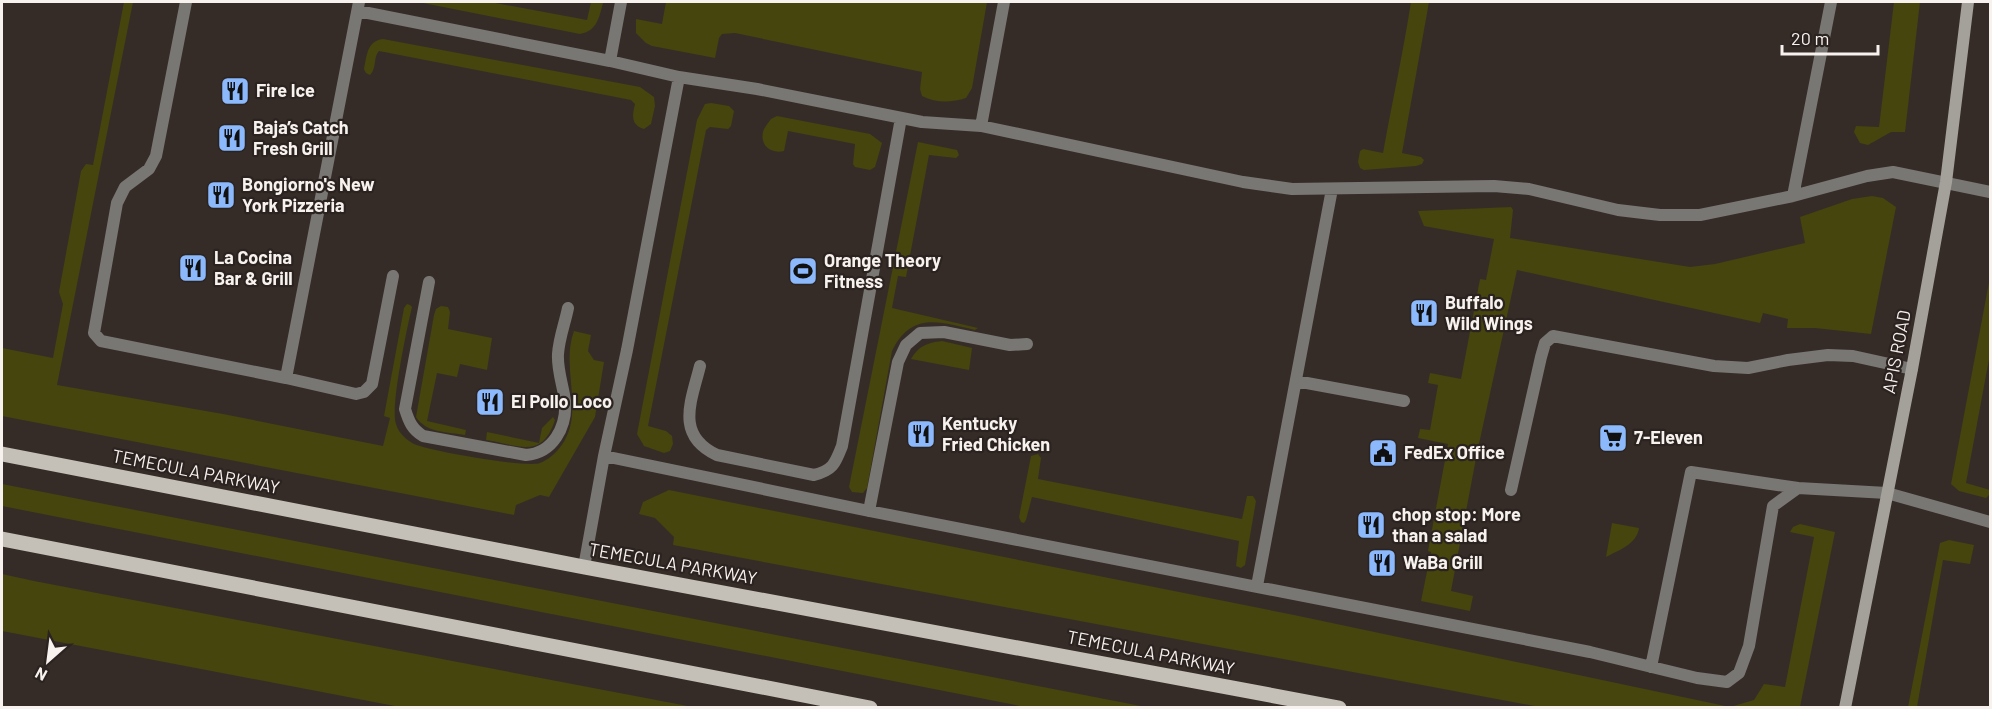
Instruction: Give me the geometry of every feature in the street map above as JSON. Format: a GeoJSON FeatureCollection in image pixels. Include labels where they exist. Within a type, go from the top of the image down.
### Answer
{"type":"FeatureCollection","features":[{"type":"Feature","properties":{"kind":"main road","name":"APIS ROAD"},"geometry":{"type":"LineString","coordinates":[[1845,708],[1912,369],[1946,182],[1968,2]]}},
{"type":"Feature","properties":{"kind":"main road","name":"TEMECULA PARKWAY"},"geometry":{"type":"LineString","coordinates":[[2,454],[584,567],[1339,708]]}},
{"type":"Feature","properties":{"kind":"main road"},"geometry":{"type":"LineString","coordinates":[[2,539],[870,708]]}},
{"type":"Feature","properties":{"kind":"lane"},"geometry":{"type":"LineString","coordinates":[[186,2],[156,156],[149,169],[125,187],[117,203],[94,333],[101,341],[356,394],[364,392],[372,384],[393,276]]}},
{"type":"Feature","properties":{"kind":"lane"},"geometry":{"type":"LineString","coordinates":[[610,61],[621,2]]}},
{"type":"Feature","properties":{"kind":"lane"},"geometry":{"type":"LineString","coordinates":[[981,126],[1004,2]]}},
{"type":"Feature","properties":{"kind":"lane"},"geometry":{"type":"LineString","coordinates":[[1793,196],[1831,2]]}},
{"type":"Feature","properties":{"kind":"lane"},"geometry":{"type":"LineString","coordinates":[[286,378],[358,6],[679,77],[757,89],[922,122],[981,126],[1243,182],[1292,189],[1494,186],[1528,189],[1618,210],[1660,215],[1700,215],[1893,172],[1990,192]]}},
{"type":"Feature","properties":{"kind":"lane"},"geometry":{"type":"LineString","coordinates":[[584,567],[679,77]]}},
{"type":"Feature","properties":{"kind":"lane"},"geometry":{"type":"LineString","coordinates":[[700,366],[689,407],[689,423],[694,440],[705,450],[717,455],[814,475],[827,471],[836,462],[842,446],[901,118]]}},
{"type":"Feature","properties":{"kind":"lane"},"geometry":{"type":"LineString","coordinates":[[1257,586],[1332,189]]}},
{"type":"Feature","properties":{"kind":"lane"},"geometry":{"type":"LineString","coordinates":[[429,282],[405,409],[413,430],[423,436],[526,455],[536,455],[546,450],[561,427],[565,402],[558,371],[558,354],[568,308]]}},
{"type":"Feature","properties":{"kind":"lane"},"geometry":{"type":"LineString","coordinates":[[869,511],[898,362],[906,345],[920,333],[944,332],[1010,345],[1028,344]]}},
{"type":"Feature","properties":{"kind":"lane"},"geometry":{"type":"LineString","coordinates":[[1511,490],[1541,357],[1545,343],[1553,336],[1714,366],[1748,368],[1828,355],[1853,356],[1912,369]]}},
{"type":"Feature","properties":{"kind":"lane"},"geometry":{"type":"LineString","coordinates":[[1296,381],[1404,401]]}},
{"type":"Feature","properties":{"kind":"lane"},"geometry":{"type":"LineString","coordinates":[[604,456],[869,511],[1590,652],[1697,678],[1727,682],[1739,673],[1749,646],[1773,506],[1798,488]]}},
{"type":"Feature","properties":{"kind":"lane"},"geometry":{"type":"LineString","coordinates":[[1651,667],[1691,472],[1798,488],[1887,493],[1990,522]]}},
{"type":"Feature","properties":{"kind":"shaded area"},"geometry":{"type":"Polygon","coordinates":[[[124,2],[133,2],[57,385],[223,414],[383,446],[390,418],[384,416],[404,308],[407,304],[412,307],[395,402],[396,424],[400,433],[414,444],[438,451],[531,464],[540,463],[549,458],[561,446],[568,433],[572,419],[570,345],[574,331],[591,335],[588,351],[594,360],[604,362],[595,417],[549,497],[540,495],[516,505],[514,515],[2,416],[2,348],[53,358],[63,304],[59,292],[81,171],[86,164],[93,165],[124,2]]]}},
{"type":"Feature","properties":{"kind":"shaded area"},"geometry":{"type":"Polygon","coordinates":[[[418,2],[490,2],[587,20],[591,2],[603,3],[594,27],[580,34],[418,2]]]}},
{"type":"Feature","properties":{"kind":"shaded area"},"geometry":{"type":"Polygon","coordinates":[[[666,2],[987,2],[972,88],[966,98],[944,101],[922,96],[920,89],[922,72],[735,33],[722,34],[715,58],[652,46],[636,33],[636,19],[662,24],[666,2]]]}},
{"type":"Feature","properties":{"kind":"shaded area"},"geometry":{"type":"Polygon","coordinates":[[[1411,2],[1429,2],[1402,153],[1421,157],[1424,160],[1422,164],[1416,166],[1364,170],[1360,168],[1358,162],[1360,151],[1363,149],[1383,153],[1411,2]]]}},
{"type":"Feature","properties":{"kind":"shaded area"},"geometry":{"type":"Polygon","coordinates":[[[1894,2],[1920,2],[1905,132],[1891,132],[1868,145],[1860,143],[1854,132],[1856,126],[1879,127],[1894,2]]]}},
{"type":"Feature","properties":{"kind":"shaded area"},"geometry":{"type":"Polygon","coordinates":[[[383,39],[640,87],[654,97],[655,106],[651,124],[644,129],[637,125],[633,116],[635,104],[631,100],[379,51],[370,75],[364,69],[367,54],[374,43],[383,39]]]}},
{"type":"Feature","properties":{"kind":"shaded area"},"geometry":{"type":"Polygon","coordinates":[[[705,104],[729,106],[734,111],[731,126],[728,129],[710,127],[706,130],[648,426],[666,431],[672,436],[673,444],[670,451],[664,453],[644,446],[637,434],[697,120],[705,104]]]}},
{"type":"Feature","properties":{"kind":"shaded area"},"geometry":{"type":"Polygon","coordinates":[[[777,116],[870,134],[882,143],[875,167],[870,170],[855,167],[853,164],[855,144],[788,131],[784,151],[771,150],[763,141],[763,132],[771,119],[777,116]]]}},
{"type":"Feature","properties":{"kind":"shaded area"},"geometry":{"type":"Polygon","coordinates":[[[918,142],[957,150],[959,155],[956,158],[929,155],[906,277],[898,276],[892,308],[978,328],[975,330],[928,322],[908,330],[900,338],[892,351],[867,488],[863,493],[852,492],[849,487],[918,142]]]}},
{"type":"Feature","properties":{"kind":"shaded area"},"geometry":{"type":"Polygon","coordinates":[[[1872,196],[1883,198],[1896,207],[1871,334],[1815,328],[1787,328],[1788,319],[1763,313],[1760,323],[1517,270],[1477,453],[1451,591],[1473,596],[1470,611],[1421,601],[1448,444],[1418,438],[1420,429],[1430,430],[1438,385],[1428,383],[1430,373],[1461,379],[1480,279],[1486,280],[1494,239],[1424,226],[1418,211],[1511,207],[1513,210],[1510,238],[1690,267],[1715,264],[1805,243],[1800,217],[1852,199],[1872,196]]]}},
{"type":"Feature","properties":{"kind":"shaded area"},"geometry":{"type":"Polygon","coordinates":[[[1990,277],[1990,354],[1966,483],[1990,490],[1986,498],[1959,491],[1951,484],[1990,277]]]}},
{"type":"Feature","properties":{"kind":"shaded area"},"geometry":{"type":"Polygon","coordinates":[[[441,306],[448,307],[450,312],[448,329],[492,338],[487,370],[460,364],[457,377],[437,373],[427,421],[466,430],[465,435],[431,429],[416,417],[434,315],[436,309],[441,306]]]}},
{"type":"Feature","properties":{"kind":"shaded area"},"geometry":{"type":"Polygon","coordinates":[[[942,341],[972,348],[969,370],[911,359],[924,346],[942,341]]]}},
{"type":"Feature","properties":{"kind":"shaded area"},"geometry":{"type":"Polygon","coordinates":[[[553,417],[555,420],[550,433],[543,441],[536,445],[528,447],[486,440],[487,432],[539,443],[542,428],[553,417]]]}},
{"type":"Feature","properties":{"kind":"shaded area"},"geometry":{"type":"Polygon","coordinates":[[[1038,454],[1041,458],[1038,479],[1242,519],[1247,496],[1253,496],[1256,501],[1245,565],[1241,568],[1236,566],[1239,541],[1032,497],[1026,520],[1024,523],[1021,522],[1019,517],[1031,456],[1038,454]]]}},
{"type":"Feature","properties":{"kind":"shaded area"},"geometry":{"type":"Polygon","coordinates":[[[2,484],[1146,707],[1025,707],[2,506],[2,484]]]}},
{"type":"Feature","properties":{"kind":"shaded area"},"geometry":{"type":"Polygon","coordinates":[[[669,490],[1294,615],[1730,707],[1540,707],[673,545],[674,537],[655,518],[639,514],[643,502],[669,490]]]}},
{"type":"Feature","properties":{"kind":"shaded area"},"geometry":{"type":"Polygon","coordinates":[[[1612,523],[1639,528],[1638,534],[1622,549],[1606,557],[1612,523]]]}},
{"type":"Feature","properties":{"kind":"shaded area"},"geometry":{"type":"Polygon","coordinates":[[[1800,524],[1835,532],[1800,707],[1730,707],[1754,700],[1764,684],[1785,687],[1814,537],[1790,532],[1793,527],[1800,524]]]}},
{"type":"Feature","properties":{"kind":"shaded area"},"geometry":{"type":"Polygon","coordinates":[[[1949,540],[1974,545],[1970,564],[1943,560],[1917,707],[1908,707],[1940,543],[1949,540]]]}},
{"type":"Feature","properties":{"kind":"shaded area"},"geometry":{"type":"Polygon","coordinates":[[[2,574],[693,707],[400,707],[2,631],[2,574]]]}},
{"type":"Feature","properties":{"kind":"place","name":"Fire Ice"},"geometry":{"type":"Point","coordinates":[235,91]}},
{"type":"Feature","properties":{"kind":"place","name":"Baja’s Catch Fresh Grill"},"geometry":{"type":"Point","coordinates":[232,138]}},
{"type":"Feature","properties":{"kind":"place","name":"Bongiorno's New York Pizzeria"},"geometry":{"type":"Point","coordinates":[221,195]}},
{"type":"Feature","properties":{"kind":"place","name":"La Cocina Bar & Grill"},"geometry":{"type":"Point","coordinates":[193,268]}},
{"type":"Feature","properties":{"kind":"place","name":"Orange Theory Fitness"},"geometry":{"type":"Point","coordinates":[803,271]}},
{"type":"Feature","properties":{"kind":"place","name":"Buffalo Wild Wings"},"geometry":{"type":"Point","coordinates":[1424,313]}},
{"type":"Feature","properties":{"kind":"place","name":"El Pollo Loco"},"geometry":{"type":"Point","coordinates":[490,402]}},
{"type":"Feature","properties":{"kind":"place","name":"Kentucky Fried Chicken"},"geometry":{"type":"Point","coordinates":[921,434]}},
{"type":"Feature","properties":{"kind":"place","name":"7-Eleven"},"geometry":{"type":"Point","coordinates":[1613,438]}},
{"type":"Feature","properties":{"kind":"place","name":"FedEx Office"},"geometry":{"type":"Point","coordinates":[1383,453]}},
{"type":"Feature","properties":{"kind":"place","name":"chop stop: More than a salad"},"geometry":{"type":"Point","coordinates":[1371,525]}},
{"type":"Feature","properties":{"kind":"place","name":"WaBa Grill"},"geometry":{"type":"Point","coordinates":[1382,563]}}]}
